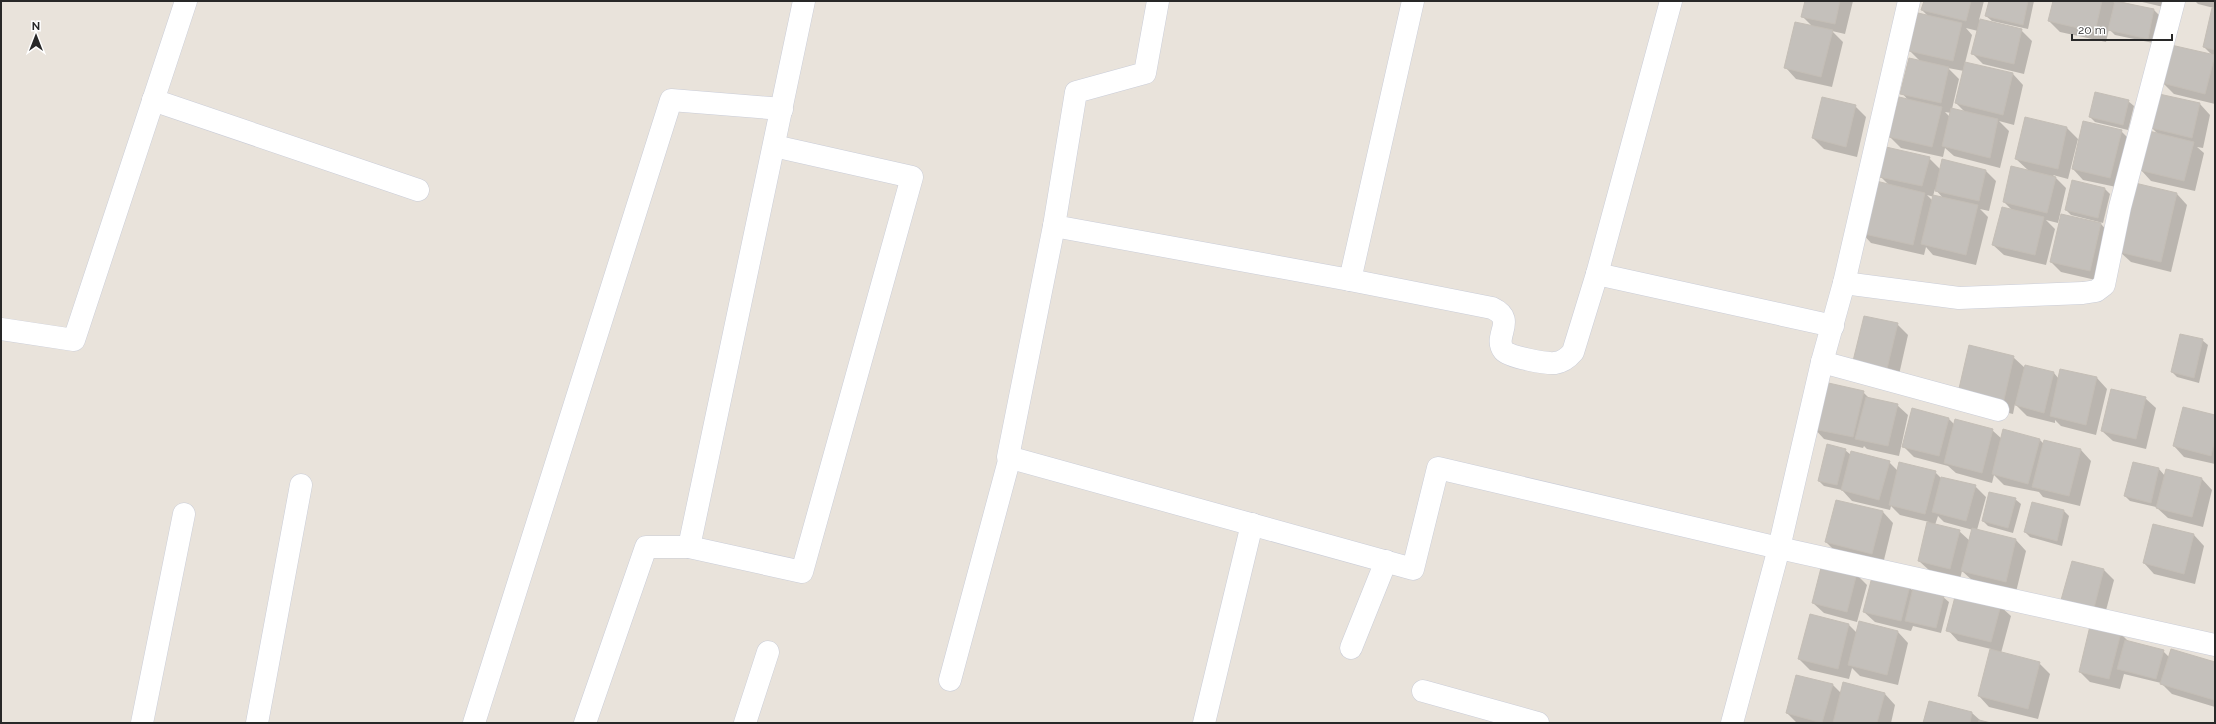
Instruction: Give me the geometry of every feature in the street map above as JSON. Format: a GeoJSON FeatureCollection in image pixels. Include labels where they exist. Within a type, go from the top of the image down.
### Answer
{"type":"FeatureCollection","features":[{"type":"Feature","properties":{"kind":"street"},"geometry":{"type":"LineString","coordinates":[[1,329],[74,340],[186,1]]}},
{"type":"Feature","properties":{"kind":"street"},"geometry":{"type":"LineString","coordinates":[[690,547],[804,1]]}},
{"type":"Feature","properties":{"kind":"street"},"geometry":{"type":"LineString","coordinates":[[950,680],[1010,457],[1008,457],[1054,226],[1076,92],[1144,73],[1158,1]]}},
{"type":"Feature","properties":{"kind":"street"},"geometry":{"type":"LineString","coordinates":[[1350,280],[1413,1]]}},
{"type":"Feature","properties":{"kind":"street"},"geometry":{"type":"LineString","coordinates":[[1054,226],[1350,280],[1492,308],[1500,312],[1505,319],[1502,344],[1504,351],[1511,356],[1555,364],[1565,360],[1573,352],[1671,1]]}},
{"type":"Feature","properties":{"kind":"street"},"geometry":{"type":"LineString","coordinates":[[1732,723],[1779,548],[1822,362],[1844,283],[1909,1]]}},
{"type":"Feature","properties":{"kind":"street"},"geometry":{"type":"LineString","coordinates":[[1844,283],[1959,298],[2083,294],[2096,291],[2104,285],[2120,207],[2174,1]]}},
{"type":"Feature","properties":{"kind":"street"},"geometry":{"type":"LineString","coordinates":[[153,100],[418,190]]}},
{"type":"Feature","properties":{"kind":"street"},"geometry":{"type":"LineString","coordinates":[[474,723],[671,100],[782,109]]}},
{"type":"Feature","properties":{"kind":"street"},"geometry":{"type":"LineString","coordinates":[[586,723],[646,547],[690,547],[802,572],[912,176],[774,146]]}},
{"type":"Feature","properties":{"kind":"street"},"geometry":{"type":"LineString","coordinates":[[1596,274],[1832,326]]}},
{"type":"Feature","properties":{"kind":"street"},"geometry":{"type":"LineString","coordinates":[[1822,362],[1998,410]]}},
{"type":"Feature","properties":{"kind":"street"},"geometry":{"type":"LineString","coordinates":[[1010,457],[1413,569],[1438,468],[1779,548],[2215,645]]}},
{"type":"Feature","properties":{"kind":"street"},"geometry":{"type":"LineString","coordinates":[[257,723],[301,485]]}},
{"type":"Feature","properties":{"kind":"street"},"geometry":{"type":"LineString","coordinates":[[142,723],[184,514]]}},
{"type":"Feature","properties":{"kind":"street"},"geometry":{"type":"LineString","coordinates":[[1204,723],[1252,524]]}},
{"type":"Feature","properties":{"kind":"street"},"geometry":{"type":"LineString","coordinates":[[1351,648],[1386,561]]}},
{"type":"Feature","properties":{"kind":"street"},"geometry":{"type":"LineString","coordinates":[[745,723],[768,652]]}},
{"type":"Feature","properties":{"kind":"street"},"geometry":{"type":"LineString","coordinates":[[1423,691],[1538,723]]}},
{"type":"Feature","properties":{"kind":"building"},"geometry":{"type":"Polygon","coordinates":[[[1805,1],[1840,1],[1835,24],[1801,17],[1805,1]]]}},
{"type":"Feature","properties":{"kind":"building"},"geometry":{"type":"Polygon","coordinates":[[[1924,1],[1971,1],[1966,21],[1921,10],[1924,1]]]}},
{"type":"Feature","properties":{"kind":"building"},"geometry":{"type":"Polygon","coordinates":[[[1989,1],[2028,1],[2023,25],[1985,16],[1989,1]]]}},
{"type":"Feature","properties":{"kind":"building"},"geometry":{"type":"Polygon","coordinates":[[[2053,1],[2102,1],[2095,32],[2048,21],[2053,1]]]}},
{"type":"Feature","properties":{"kind":"building"},"geometry":{"type":"Polygon","coordinates":[[[2115,1],[2154,9],[2148,39],[2108,30],[2115,1]]]}},
{"type":"Feature","properties":{"kind":"building"},"geometry":{"type":"Polygon","coordinates":[[[2212,8],[2215,9],[2215,50],[2203,47],[2212,8]]]}},
{"type":"Feature","properties":{"kind":"building"},"geometry":{"type":"Polygon","coordinates":[[[1918,13],[1962,23],[1953,61],[1909,51],[1918,13]]]}},
{"type":"Feature","properties":{"kind":"building"},"geometry":{"type":"Polygon","coordinates":[[[1980,19],[2022,29],[2014,64],[1971,54],[1980,19]]]}},
{"type":"Feature","properties":{"kind":"building"},"geometry":{"type":"Polygon","coordinates":[[[1795,22],[1833,30],[1821,77],[1784,68],[1795,22]]]}},
{"type":"Feature","properties":{"kind":"building"},"geometry":{"type":"Polygon","coordinates":[[[2171,45],[2215,55],[2205,94],[2162,83],[2171,45]]]}},
{"type":"Feature","properties":{"kind":"building"},"geometry":{"type":"Polygon","coordinates":[[[1909,58],[1949,67],[1941,103],[1900,94],[1909,58]]]}},
{"type":"Feature","properties":{"kind":"building"},"geometry":{"type":"Polygon","coordinates":[[[1965,62],[2013,73],[2003,115],[1955,103],[1965,62]]]}},
{"type":"Feature","properties":{"kind":"building"},"geometry":{"type":"Polygon","coordinates":[[[2095,92],[2129,100],[2123,125],[2089,117],[2095,92]]]}},
{"type":"Feature","properties":{"kind":"building"},"geometry":{"type":"Polygon","coordinates":[[[2159,94],[2200,103],[2192,138],[2151,128],[2159,94]]]}},
{"type":"Feature","properties":{"kind":"building"},"geometry":{"type":"Polygon","coordinates":[[[1822,97],[1856,105],[1846,147],[1812,138],[1822,97]]]}},
{"type":"Feature","properties":{"kind":"building"},"geometry":{"type":"Polygon","coordinates":[[[1899,97],[1942,107],[1932,147],[1889,137],[1899,97]]]}},
{"type":"Feature","properties":{"kind":"building"},"geometry":{"type":"Polygon","coordinates":[[[1951,108],[1998,119],[1990,158],[1942,146],[1951,108]]]}},
{"type":"Feature","properties":{"kind":"building"},"geometry":{"type":"Polygon","coordinates":[[[2025,117],[2067,127],[2058,169],[2015,159],[2025,117]]]}},
{"type":"Feature","properties":{"kind":"building"},"geometry":{"type":"Polygon","coordinates":[[[2083,121],[2122,130],[2110,178],[2072,169],[2083,121]]]}},
{"type":"Feature","properties":{"kind":"building"},"geometry":{"type":"Polygon","coordinates":[[[2149,131],[2194,142],[2184,181],[2139,170],[2149,131]]]}},
{"type":"Feature","properties":{"kind":"building"},"geometry":{"type":"Polygon","coordinates":[[[1886,147],[1930,157],[1922,186],[1879,177],[1886,147]]]}},
{"type":"Feature","properties":{"kind":"building"},"geometry":{"type":"Polygon","coordinates":[[[1942,159],[1986,170],[1979,201],[1935,191],[1942,159]]]}},
{"type":"Feature","properties":{"kind":"building"},"geometry":{"type":"Polygon","coordinates":[[[2011,166],[2056,177],[2047,213],[2003,202],[2011,166]]]}},
{"type":"Feature","properties":{"kind":"building"},"geometry":{"type":"Polygon","coordinates":[[[1872,180],[1925,193],[1913,245],[1860,233],[1872,180]]]}},
{"type":"Feature","properties":{"kind":"building"},"geometry":{"type":"Polygon","coordinates":[[[2072,180],[2105,188],[2098,218],[2065,210],[2072,180]]]}},
{"type":"Feature","properties":{"kind":"building"},"geometry":{"type":"Polygon","coordinates":[[[2135,183],[2177,193],[2161,262],[2119,252],[2135,183]]]}},
{"type":"Feature","properties":{"kind":"building"},"geometry":{"type":"Polygon","coordinates":[[[1933,195],[1978,205],[1966,255],[1921,244],[1933,195]]]}},
{"type":"Feature","properties":{"kind":"building"},"geometry":{"type":"Polygon","coordinates":[[[2002,207],[2044,217],[2035,255],[1992,245],[2002,207]]]}},
{"type":"Feature","properties":{"kind":"building"},"geometry":{"type":"Polygon","coordinates":[[[2061,214],[2101,223],[2090,271],[2050,262],[2061,214]]]}},
{"type":"Feature","properties":{"kind":"building"},"geometry":{"type":"Polygon","coordinates":[[[1864,316],[1898,323],[1887,369],[1853,361],[1864,316]]]}},
{"type":"Feature","properties":{"kind":"building"},"geometry":{"type":"Polygon","coordinates":[[[2180,334],[2203,339],[2194,378],[2171,372],[2180,334]]]}},
{"type":"Feature","properties":{"kind":"building"},"geometry":{"type":"Polygon","coordinates":[[[1969,345],[2014,356],[2003,404],[1958,393],[1969,345]]]}},
{"type":"Feature","properties":{"kind":"building"},"geometry":{"type":"Polygon","coordinates":[[[2025,365],[2054,372],[2044,413],[2015,405],[2025,365]]]}},
{"type":"Feature","properties":{"kind":"building"},"geometry":{"type":"Polygon","coordinates":[[[2060,369],[2097,377],[2086,425],[2050,416],[2060,369]]]}},
{"type":"Feature","properties":{"kind":"building"},"geometry":{"type":"Polygon","coordinates":[[[1824,382],[1864,391],[1853,437],[1813,429],[1824,382]]]}},
{"type":"Feature","properties":{"kind":"building"},"geometry":{"type":"Polygon","coordinates":[[[2111,389],[2146,397],[2136,439],[2101,431],[2111,389]]]}},
{"type":"Feature","properties":{"kind":"building"},"geometry":{"type":"Polygon","coordinates":[[[1866,397],[1898,404],[1888,446],[1855,439],[1866,397]]]}},
{"type":"Feature","properties":{"kind":"building"},"geometry":{"type":"Polygon","coordinates":[[[2183,407],[2215,415],[2215,439],[2211,456],[2173,446],[2183,407]]]}},
{"type":"Feature","properties":{"kind":"building"},"geometry":{"type":"Polygon","coordinates":[[[1912,408],[1949,418],[1939,456],[1902,447],[1912,408]]]}},
{"type":"Feature","properties":{"kind":"building"},"geometry":{"type":"Polygon","coordinates":[[[1955,419],[1993,429],[1982,473],[1944,463],[1955,419]]]}},
{"type":"Feature","properties":{"kind":"building"},"geometry":{"type":"Polygon","coordinates":[[[2003,429],[2040,439],[2028,484],[1992,474],[2003,429]]]}},
{"type":"Feature","properties":{"kind":"building"},"geometry":{"type":"Polygon","coordinates":[[[2044,440],[2081,449],[2069,496],[2032,487],[2044,440]]]}},
{"type":"Feature","properties":{"kind":"building"},"geometry":{"type":"Polygon","coordinates":[[[1827,444],[1846,449],[1837,485],[1818,481],[1827,444]]]}},
{"type":"Feature","properties":{"kind":"building"},"geometry":{"type":"Polygon","coordinates":[[[1851,451],[1890,461],[1879,500],[1841,490],[1851,451]]]}},
{"type":"Feature","properties":{"kind":"building"},"geometry":{"type":"Polygon","coordinates":[[[1899,462],[1936,471],[1925,514],[1889,505],[1899,462]]]}},
{"type":"Feature","properties":{"kind":"building"},"geometry":{"type":"Polygon","coordinates":[[[2133,462],[2159,468],[2151,503],[2124,496],[2133,462]]]}},
{"type":"Feature","properties":{"kind":"building"},"geometry":{"type":"Polygon","coordinates":[[[2166,469],[2202,478],[2192,517],[2156,508],[2166,469]]]}},
{"type":"Feature","properties":{"kind":"building"},"geometry":{"type":"Polygon","coordinates":[[[1941,477],[1976,485],[1966,521],[1932,512],[1941,477]]]}},
{"type":"Feature","properties":{"kind":"building"},"geometry":{"type":"Polygon","coordinates":[[[1989,492],[2016,498],[2008,528],[1982,521],[1989,492]]]}},
{"type":"Feature","properties":{"kind":"building"},"geometry":{"type":"Polygon","coordinates":[[[1836,500],[1883,511],[1872,554],[1825,542],[1836,500]]]}},
{"type":"Feature","properties":{"kind":"building"},"geometry":{"type":"Polygon","coordinates":[[[2032,502],[2064,510],[2057,541],[2024,532],[2032,502]]]}},
{"type":"Feature","properties":{"kind":"building"},"geometry":{"type":"Polygon","coordinates":[[[1927,522],[1960,530],[1950,569],[1918,561],[1927,522]]]}},
{"type":"Feature","properties":{"kind":"building"},"geometry":{"type":"Polygon","coordinates":[[[2153,524],[2194,534],[2184,574],[2143,563],[2153,524]]]}},
{"type":"Feature","properties":{"kind":"building"},"geometry":{"type":"Polygon","coordinates":[[[1972,528],[2016,539],[2006,582],[1961,571],[1972,528]]]}},
{"type":"Feature","properties":{"kind":"building"},"geometry":{"type":"Polygon","coordinates":[[[2072,561],[2104,569],[2094,608],[2061,600],[2072,561]]]}},
{"type":"Feature","properties":{"kind":"building"},"geometry":{"type":"Polygon","coordinates":[[[1822,564],[1857,573],[1847,612],[1812,603],[1822,564]]]}},
{"type":"Feature","properties":{"kind":"building"},"geometry":{"type":"Polygon","coordinates":[[[1872,577],[1910,586],[1901,621],[1863,612],[1872,577]]]}},
{"type":"Feature","properties":{"kind":"building"},"geometry":{"type":"Polygon","coordinates":[[[1913,588],[1944,596],[1936,628],[1905,621],[1913,588]]]}},
{"type":"Feature","properties":{"kind":"building"},"geometry":{"type":"Polygon","coordinates":[[[1956,593],[2001,605],[1991,642],[1946,631],[1956,593]]]}},
{"type":"Feature","properties":{"kind":"building"},"geometry":{"type":"Polygon","coordinates":[[[1810,614],[1849,624],[1838,669],[1798,659],[1810,614]]]}},
{"type":"Feature","properties":{"kind":"building"},"geometry":{"type":"Polygon","coordinates":[[[1859,621],[1898,631],[1887,675],[1848,665],[1859,621]]]}},
{"type":"Feature","properties":{"kind":"building"},"geometry":{"type":"Polygon","coordinates":[[[2090,626],[2121,633],[2109,679],[2079,672],[2090,626]]]}},
{"type":"Feature","properties":{"kind":"building"},"geometry":{"type":"Polygon","coordinates":[[[2125,640],[2164,650],[2156,679],[2117,669],[2125,640]]]}},
{"type":"Feature","properties":{"kind":"building"},"geometry":{"type":"Polygon","coordinates":[[[1990,649],[2040,662],[2028,709],[1978,696],[1990,649]]]}},
{"type":"Feature","properties":{"kind":"building"},"geometry":{"type":"Polygon","coordinates":[[[2171,649],[2215,662],[2214,700],[2160,684],[2171,649]]]}},
{"type":"Feature","properties":{"kind":"building"},"geometry":{"type":"Polygon","coordinates":[[[1796,675],[1833,684],[1822,723],[1786,713],[1796,675]]]}},
{"type":"Feature","properties":{"kind":"building"},"geometry":{"type":"Polygon","coordinates":[[[1843,682],[1885,693],[1877,723],[1833,723],[1843,682]]]}},
{"type":"Feature","properties":{"kind":"building"},"geometry":{"type":"Polygon","coordinates":[[[1929,701],[1972,712],[1970,723],[1923,723],[1929,701]]]}},
{"type":"Feature","properties":{"kind":"building"},"geometry":{"type":"Polygon","coordinates":[[[1979,720],[1991,723],[1978,723],[1979,720]]]}}]}
